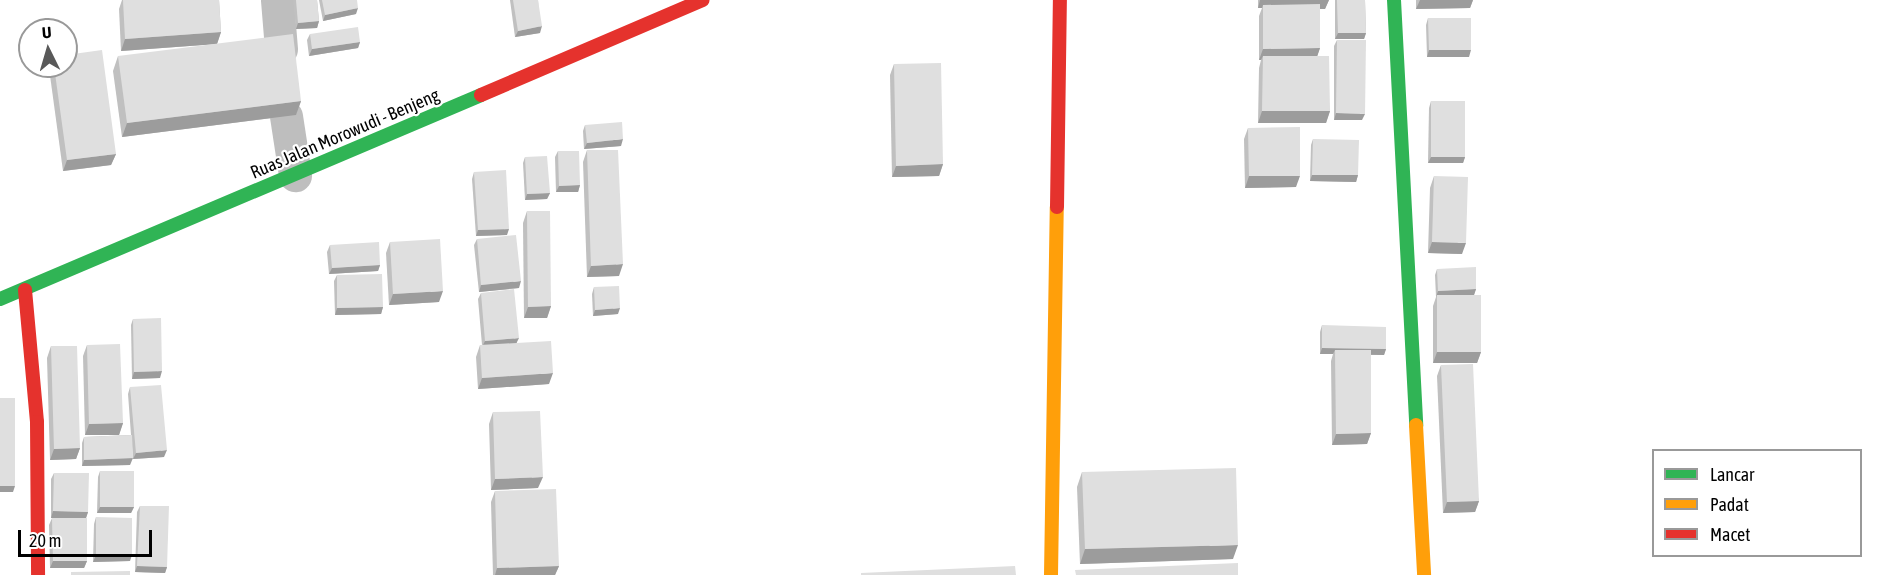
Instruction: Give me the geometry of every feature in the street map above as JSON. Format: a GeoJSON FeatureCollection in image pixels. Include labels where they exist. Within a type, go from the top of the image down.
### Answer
{"type":"FeatureCollection","features":[{"type":"Feature","properties":{"kind":"street"},"geometry":{"type":"LineString","coordinates":[[277,0],[281,49]]}},
{"type":"Feature","properties":{"kind":"street","name":"Ruas Jalan Morowudi - Benjeng"},"geometry":{"type":"LineString","coordinates":[[0,299],[702,0]]}},
{"type":"Feature","properties":{"kind":"street"},"geometry":{"type":"LineString","coordinates":[[1051,575],[1060,0]]}},
{"type":"Feature","properties":{"kind":"street"},"geometry":{"type":"LineString","coordinates":[[1394,0],[1424,575]]}},
{"type":"Feature","properties":{"kind":"street"},"geometry":{"type":"LineString","coordinates":[[286,116],[295,175]]}},
{"type":"Feature","properties":{"kind":"street"},"geometry":{"type":"LineString","coordinates":[[25,290],[37,422],[38,575]]}},
{"type":"Feature","properties":{"kind":"building"},"geometry":{"type":"Polygon","coordinates":[[[123,0],[219,0],[221,32],[125,39],[123,0]]]}},
{"type":"Feature","properties":{"kind":"building"},"geometry":{"type":"Polygon","coordinates":[[[296,0],[317,0],[319,21],[298,23],[296,0]]]}},
{"type":"Feature","properties":{"kind":"building"},"geometry":{"type":"Polygon","coordinates":[[[322,0],[357,0],[358,8],[325,15],[322,0]]]}},
{"type":"Feature","properties":{"kind":"building"},"geometry":{"type":"Polygon","coordinates":[[[513,0],[538,0],[542,26],[518,31],[513,0]]]}},
{"type":"Feature","properties":{"kind":"building"},"geometry":{"type":"Polygon","coordinates":[[[1337,0],[1365,0],[1366,33],[1338,33],[1337,0]]]}},
{"type":"Feature","properties":{"kind":"building"},"geometry":{"type":"Polygon","coordinates":[[[1320,4],[1320,48],[1263,49],[1263,5],[1320,4]]]}},
{"type":"Feature","properties":{"kind":"building"},"geometry":{"type":"Polygon","coordinates":[[[1428,18],[1471,18],[1471,50],[1429,50],[1428,18]]]}},
{"type":"Feature","properties":{"kind":"building"},"geometry":{"type":"Polygon","coordinates":[[[358,27],[360,42],[312,49],[310,34],[358,27]]]}},
{"type":"Feature","properties":{"kind":"building"},"geometry":{"type":"Polygon","coordinates":[[[293,34],[301,101],[127,123],[118,56],[293,34]]]}},
{"type":"Feature","properties":{"kind":"building"},"geometry":{"type":"Polygon","coordinates":[[[1337,40],[1366,40],[1365,114],[1336,113],[1337,40]]]}},
{"type":"Feature","properties":{"kind":"building"},"geometry":{"type":"Polygon","coordinates":[[[102,50],[116,154],[67,160],[56,78],[78,78],[78,53],[102,50]]]}},
{"type":"Feature","properties":{"kind":"building"},"geometry":{"type":"Polygon","coordinates":[[[1263,56],[1329,56],[1330,111],[1262,111],[1263,56]]]}},
{"type":"Feature","properties":{"kind":"building"},"geometry":{"type":"Polygon","coordinates":[[[941,63],[943,164],[896,166],[894,64],[941,63]]]}},
{"type":"Feature","properties":{"kind":"building"},"geometry":{"type":"Polygon","coordinates":[[[1431,101],[1465,101],[1465,157],[1431,157],[1431,101]]]}},
{"type":"Feature","properties":{"kind":"building"},"geometry":{"type":"Polygon","coordinates":[[[622,122],[623,139],[587,143],[585,125],[622,122]]]}},
{"type":"Feature","properties":{"kind":"building"},"geometry":{"type":"Polygon","coordinates":[[[1300,127],[1300,176],[1249,176],[1248,128],[1300,127]]]}},
{"type":"Feature","properties":{"kind":"building"},"geometry":{"type":"Polygon","coordinates":[[[1313,139],[1359,140],[1358,175],[1312,175],[1313,139]]]}},
{"type":"Feature","properties":{"kind":"building"},"geometry":{"type":"Polygon","coordinates":[[[587,150],[618,150],[623,264],[591,266],[587,150]]]}},
{"type":"Feature","properties":{"kind":"building"},"geometry":{"type":"Polygon","coordinates":[[[558,151],[579,151],[580,185],[559,186],[558,151]]]}},
{"type":"Feature","properties":{"kind":"building"},"geometry":{"type":"Polygon","coordinates":[[[547,156],[550,193],[527,194],[525,157],[547,156]]]}},
{"type":"Feature","properties":{"kind":"building"},"geometry":{"type":"Polygon","coordinates":[[[506,170],[509,229],[478,230],[474,172],[506,170]]]}},
{"type":"Feature","properties":{"kind":"building"},"geometry":{"type":"Polygon","coordinates":[[[1434,176],[1468,177],[1466,243],[1432,242],[1434,176]]]}},
{"type":"Feature","properties":{"kind":"building"},"geometry":{"type":"Polygon","coordinates":[[[527,211],[550,211],[551,306],[528,307],[527,211]]]}},
{"type":"Feature","properties":{"kind":"building"},"geometry":{"type":"Polygon","coordinates":[[[516,235],[521,281],[481,285],[477,239],[516,235]]]}},
{"type":"Feature","properties":{"kind":"building"},"geometry":{"type":"Polygon","coordinates":[[[440,239],[443,291],[393,294],[390,242],[440,239]]]}},
{"type":"Feature","properties":{"kind":"building"},"geometry":{"type":"Polygon","coordinates":[[[379,242],[380,265],[332,268],[330,245],[379,242]]]}},
{"type":"Feature","properties":{"kind":"building"},"geometry":{"type":"Polygon","coordinates":[[[1476,267],[1476,289],[1438,291],[1437,269],[1476,267]]]}},
{"type":"Feature","properties":{"kind":"building"},"geometry":{"type":"Polygon","coordinates":[[[382,274],[383,307],[337,308],[337,275],[382,274]]]}},
{"type":"Feature","properties":{"kind":"building"},"geometry":{"type":"Polygon","coordinates":[[[619,286],[620,308],[595,310],[594,287],[619,286]]]}},
{"type":"Feature","properties":{"kind":"building"},"geometry":{"type":"Polygon","coordinates":[[[514,289],[519,338],[485,341],[481,293],[514,289]]]}},
{"type":"Feature","properties":{"kind":"building"},"geometry":{"type":"Polygon","coordinates":[[[1437,295],[1481,295],[1481,352],[1437,352],[1437,295]]]}},
{"type":"Feature","properties":{"kind":"building"},"geometry":{"type":"Polygon","coordinates":[[[161,318],[162,371],[134,372],[133,319],[161,318]]]}},
{"type":"Feature","properties":{"kind":"building"},"geometry":{"type":"Polygon","coordinates":[[[1322,325],[1386,327],[1386,349],[1322,348],[1322,325]]]}},
{"type":"Feature","properties":{"kind":"building"},"geometry":{"type":"Polygon","coordinates":[[[551,341],[553,373],[482,378],[480,345],[551,341]]]}},
{"type":"Feature","properties":{"kind":"building"},"geometry":{"type":"Polygon","coordinates":[[[120,344],[123,423],[89,424],[87,345],[120,344]]]}},
{"type":"Feature","properties":{"kind":"building"},"geometry":{"type":"Polygon","coordinates":[[[51,346],[77,346],[80,448],[54,449],[51,346]]]}},
{"type":"Feature","properties":{"kind":"building"},"geometry":{"type":"Polygon","coordinates":[[[1335,350],[1371,350],[1371,433],[1336,434],[1335,350]]]}},
{"type":"Feature","properties":{"kind":"building"},"geometry":{"type":"Polygon","coordinates":[[[1473,364],[1479,501],[1447,502],[1441,365],[1473,364]]]}},
{"type":"Feature","properties":{"kind":"building"},"geometry":{"type":"Polygon","coordinates":[[[161,385],[167,450],[136,453],[130,387],[161,385]]]}},
{"type":"Feature","properties":{"kind":"building"},"geometry":{"type":"Polygon","coordinates":[[[0,398],[15,398],[15,486],[0,486],[0,398]]]}},
{"type":"Feature","properties":{"kind":"building"},"geometry":{"type":"Polygon","coordinates":[[[540,411],[543,477],[495,479],[493,412],[540,411]]]}},
{"type":"Feature","properties":{"kind":"building"},"geometry":{"type":"Polygon","coordinates":[[[132,435],[133,458],[84,460],[84,437],[132,435]]]}},
{"type":"Feature","properties":{"kind":"building"},"geometry":{"type":"Polygon","coordinates":[[[1236,468],[1238,545],[1085,549],[1082,472],[1236,468]]]}},
{"type":"Feature","properties":{"kind":"building"},"geometry":{"type":"Polygon","coordinates":[[[100,471],[134,471],[134,507],[100,507],[100,471]]]}},
{"type":"Feature","properties":{"kind":"building"},"geometry":{"type":"Polygon","coordinates":[[[54,473],[89,473],[88,512],[53,511],[54,473]]]}},
{"type":"Feature","properties":{"kind":"building"},"geometry":{"type":"Polygon","coordinates":[[[556,489],[559,566],[497,568],[495,491],[556,489]]]}},
{"type":"Feature","properties":{"kind":"building"},"geometry":{"type":"Polygon","coordinates":[[[140,506],[169,506],[167,567],[137,566],[140,506]]]}},
{"type":"Feature","properties":{"kind":"building"},"geometry":{"type":"Polygon","coordinates":[[[96,517],[132,518],[132,555],[96,555],[96,517]]]}},
{"type":"Feature","properties":{"kind":"building"},"geometry":{"type":"Polygon","coordinates":[[[52,518],[87,518],[87,561],[53,561],[52,518]]]}},
{"type":"Feature","properties":{"kind":"building"},"geometry":{"type":"Polygon","coordinates":[[[1238,563],[1238,575],[1076,575],[1075,570],[1238,563]]]}},
{"type":"Feature","properties":{"kind":"building"},"geometry":{"type":"Polygon","coordinates":[[[1015,566],[1016,575],[861,575],[861,573],[1015,566]]]}},
{"type":"Feature","properties":{"kind":"building"},"geometry":{"type":"Polygon","coordinates":[[[130,571],[130,575],[71,575],[71,572],[130,571]]]}},
{"type":"Feature","properties":{"kind":"traffic: fast"},"geometry":{"type":"LineString","coordinates":[[1394,0],[1416,425]]}},
{"type":"Feature","properties":{"kind":"traffic: fast"},"geometry":{"type":"LineString","coordinates":[[0,299],[481,95]]}},
{"type":"Feature","properties":{"kind":"traffic: slow"},"geometry":{"type":"LineString","coordinates":[[1051,575],[1057,207]]}},
{"type":"Feature","properties":{"kind":"traffic: slow"},"geometry":{"type":"LineString","coordinates":[[1416,425],[1424,575]]}},
{"type":"Feature","properties":{"kind":"traffic: jam"},"geometry":{"type":"LineString","coordinates":[[481,95],[703,0]]}},
{"type":"Feature","properties":{"kind":"traffic: jam"},"geometry":{"type":"LineString","coordinates":[[1057,207],[1060,0]]}},
{"type":"Feature","properties":{"kind":"traffic: jam"},"geometry":{"type":"LineString","coordinates":[[25,290],[37,422],[38,575]]}}]}
